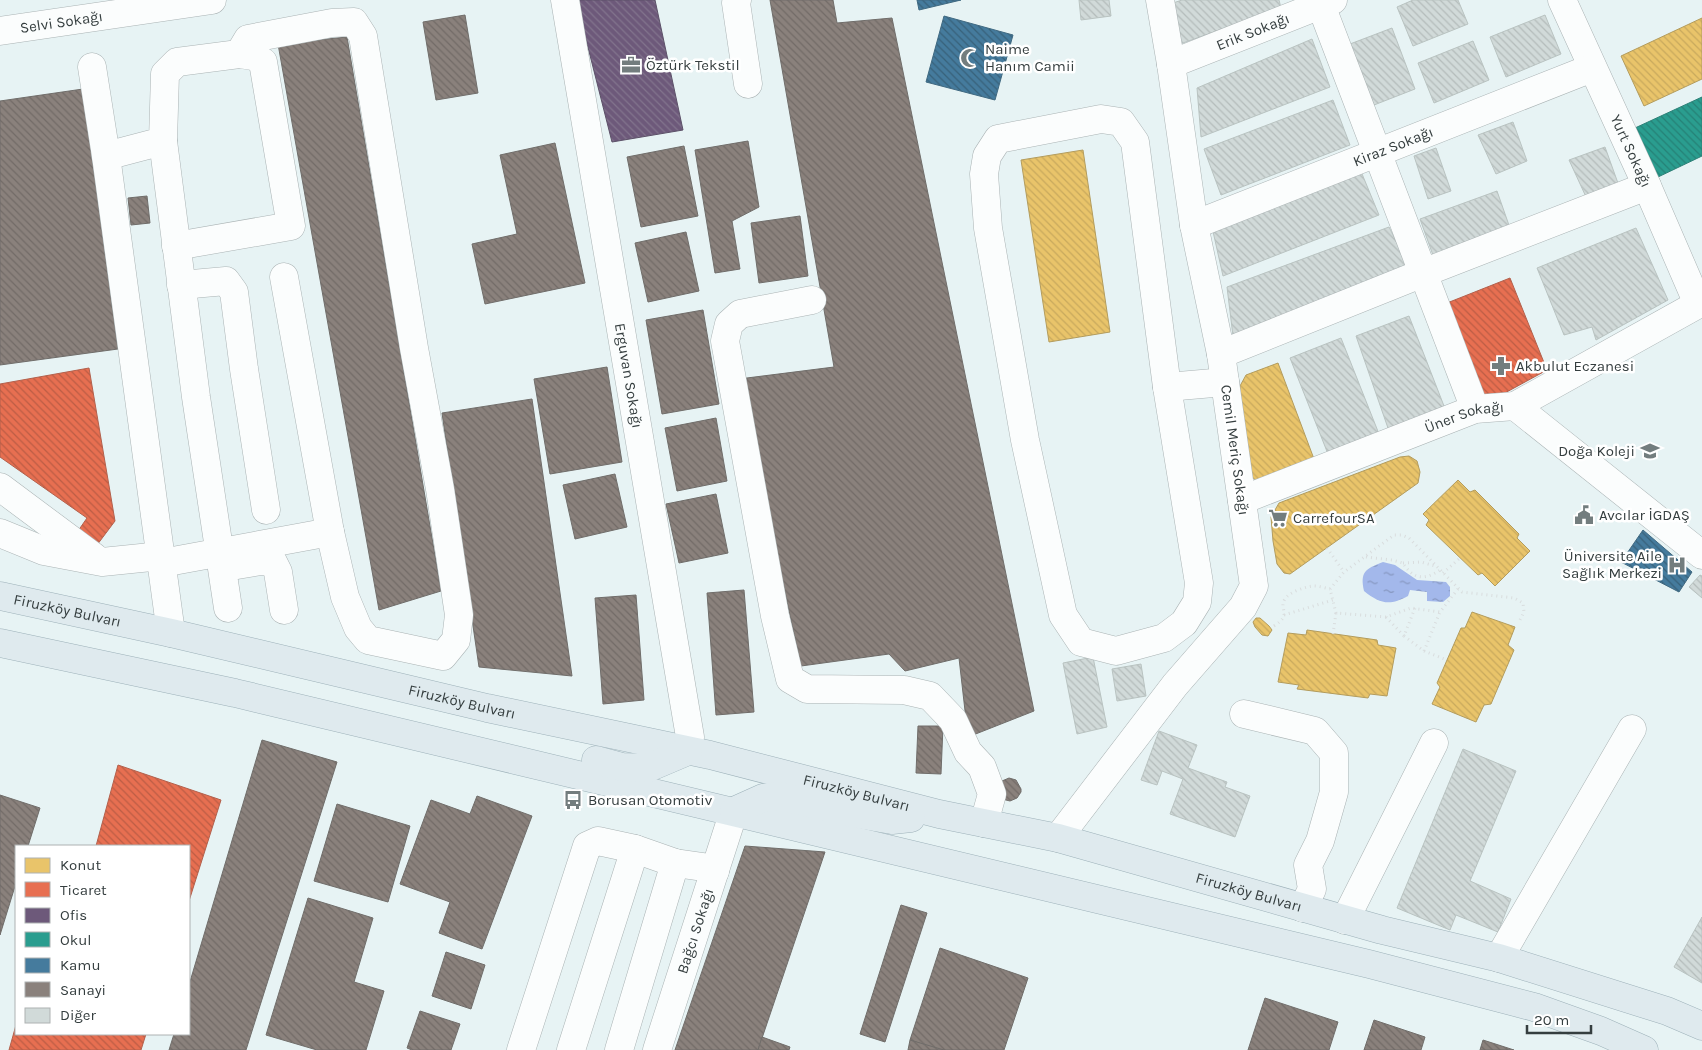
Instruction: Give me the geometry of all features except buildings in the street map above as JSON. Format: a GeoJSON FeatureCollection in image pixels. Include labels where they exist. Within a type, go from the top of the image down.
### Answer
{"type":"FeatureCollection","features":[{"type":"Feature","properties":{"kind":"main road","name":"Firuzköy Bulvarı"},"geometry":{"type":"LineString","coordinates":[[0,596],[171,633],[487,708],[710,755],[940,814],[1058,838],[1345,920],[1499,958],[1667,1011],[1702,1026]]}},
{"type":"Feature","properties":{"kind":"main road"},"geometry":{"type":"LineString","coordinates":[[0,643],[235,693],[1369,964],[1534,1007],[1601,1031],[1644,1050]]}},
{"type":"Feature","properties":{"kind":"main road"},"geometry":{"type":"LineString","coordinates":[[470,749],[508,743],[532,744],[622,767],[648,768],[688,751]]}},
{"type":"Feature","properties":{"kind":"main road"},"geometry":{"type":"LineString","coordinates":[[734,811],[763,798],[780,796],[852,813],[892,820],[940,814]]}},
{"type":"Feature","properties":{"kind":"street","name":"Selvi Sokağı"},"geometry":{"type":"LineString","coordinates":[[0,31],[212,0]]}},
{"type":"Feature","properties":{"kind":"street","name":"Erguvan Sokağı"},"geometry":{"type":"LineString","coordinates":[[564,0],[690,737],[688,751]]}},
{"type":"Feature","properties":{"kind":"street"},"geometry":{"type":"LineString","coordinates":[[737,0],[736,4],[748,84]]}},
{"type":"Feature","properties":{"kind":"street","name":"Cemil Meriç Sokağı"},"geometry":{"type":"LineString","coordinates":[[1058,838],[1175,685],[1242,607],[1254,586],[1221,354],[1194,225],[1160,0]]}},
{"type":"Feature","properties":{"kind":"street","name":"Yurt Sokağı"},"geometry":{"type":"LineString","coordinates":[[1562,0],[1700,303]]}},
{"type":"Feature","properties":{"kind":"street"},"geometry":{"type":"LineString","coordinates":[[1324,2],[1377,153],[1475,409]]}},
{"type":"Feature","properties":{"kind":"street","name":"Erik Sokağı"},"geometry":{"type":"LineString","coordinates":[[1171,64],[1324,2]]}},
{"type":"Feature","properties":{"kind":"street"},"geometry":{"type":"LineString","coordinates":[[239,54],[248,39],[332,22],[354,22],[363,36],[414,348],[440,489],[459,615],[456,640],[443,656],[368,640],[358,628],[345,597],[330,532],[284,277]]}},
{"type":"Feature","properties":{"kind":"street"},"geometry":{"type":"LineString","coordinates":[[176,246],[291,226],[263,62],[254,56],[239,54],[177,62],[165,74],[163,141],[176,246],[196,397],[228,608]]}},
{"type":"Feature","properties":{"kind":"street"},"geometry":{"type":"LineString","coordinates":[[92,67],[106,156],[171,633]]}},
{"type":"Feature","properties":{"kind":"street","name":"Kiraz Sokağı"},"geometry":{"type":"LineString","coordinates":[[1194,225],[1592,68]]}},
{"type":"Feature","properties":{"kind":"street"},"geometry":{"type":"LineString","coordinates":[[1101,119],[1121,122],[1135,142],[1167,387],[1199,583],[1197,602],[1184,623],[1164,638],[1116,651],[1081,642],[1063,614],[1025,440],[988,228],[984,174],[987,156],[998,139],[1101,119]]}},
{"type":"Feature","properties":{"kind":"street"},"geometry":{"type":"LineString","coordinates":[[106,156],[163,141]]}},
{"type":"Feature","properties":{"kind":"street"},"geometry":{"type":"LineString","coordinates":[[1221,354],[1647,186]]}},
{"type":"Feature","properties":{"kind":"street"},"geometry":{"type":"LineString","coordinates":[[181,284],[226,281],[234,292],[266,510]]}},
{"type":"Feature","properties":{"kind":"street"},"geometry":{"type":"LineString","coordinates":[[812,300],[740,314],[729,324],[725,341],[775,616],[790,679],[807,689],[904,690],[930,696],[953,720],[968,752],[982,767],[992,794],[984,823]]}},
{"type":"Feature","properties":{"kind":"street","name":"Üner Sokağı"},"geometry":{"type":"LineString","coordinates":[[1242,500],[1475,409],[1515,406],[1700,303]]}},
{"type":"Feature","properties":{"kind":"street"},"geometry":{"type":"LineString","coordinates":[[1167,387],[1225,382]]}},
{"type":"Feature","properties":{"kind":"street"},"geometry":{"type":"LineString","coordinates":[[1515,406],[1702,555]]}},
{"type":"Feature","properties":{"kind":"street"},"geometry":{"type":"LineString","coordinates":[[0,487],[102,562]]}},
{"type":"Feature","properties":{"kind":"street"},"geometry":{"type":"LineString","coordinates":[[222,560],[330,532]]}},
{"type":"Feature","properties":{"kind":"street"},"geometry":{"type":"LineString","coordinates":[[0,533],[44,551],[102,562],[161,559],[273,562],[278,572],[284,610]]}},
{"type":"Feature","properties":{"kind":"street"},"geometry":{"type":"LineString","coordinates":[[1244,714],[1315,731],[1334,753],[1334,792],[1320,841],[1308,865],[1312,889],[1303,908]]}},
{"type":"Feature","properties":{"kind":"street"},"geometry":{"type":"LineString","coordinates":[[1499,958],[1632,729]]}},
{"type":"Feature","properties":{"kind":"street"},"geometry":{"type":"LineString","coordinates":[[1345,920],[1434,743]]}},
{"type":"Feature","properties":{"kind":"street","name":"Bağcı Sokağı"},"geometry":{"type":"LineString","coordinates":[[657,1050],[734,811]]}},
{"type":"Feature","properties":{"kind":"street"},"geometry":{"type":"LineString","coordinates":[[521,1050],[587,846],[598,841],[635,849],[675,863],[703,867],[715,872]]}},
{"type":"Feature","properties":{"kind":"street"},"geometry":{"type":"LineString","coordinates":[[571,1050],[635,849]]}},
{"type":"Feature","properties":{"kind":"street"},"geometry":{"type":"LineString","coordinates":[[619,1050],[675,863]]}},
{"type":"Feature","properties":{"kind":"path"},"geometry":{"type":"LineString","coordinates":[[1330,589],[1344,572],[1394,536],[1402,535],[1409,538],[1462,592],[1514,598],[1523,603],[1524,612],[1519,622]]}},
{"type":"Feature","properties":{"kind":"path"},"geometry":{"type":"LineString","coordinates":[[1327,548],[1344,572]]}},
{"type":"Feature","properties":{"kind":"path"},"geometry":{"type":"LineString","coordinates":[[1366,557],[1403,563],[1421,562],[1436,566]]}},
{"type":"Feature","properties":{"kind":"path"},"geometry":{"type":"LineString","coordinates":[[1403,563],[1409,573],[1419,577],[1427,577],[1442,572],[1460,558]]}},
{"type":"Feature","properties":{"kind":"path"},"geometry":{"type":"LineString","coordinates":[[1284,615],[1284,599],[1293,592],[1312,586],[1330,589]]}},
{"type":"Feature","properties":{"kind":"path"},"geometry":{"type":"LineString","coordinates":[[1330,589],[1336,613],[1333,634]]}},
{"type":"Feature","properties":{"kind":"path"},"geometry":{"type":"LineString","coordinates":[[1424,651],[1440,612],[1458,589]]}},
{"type":"Feature","properties":{"kind":"path"},"geometry":{"type":"LineString","coordinates":[[1274,626],[1284,615],[1333,600]]}},
{"type":"Feature","properties":{"kind":"path"},"geometry":{"type":"LineString","coordinates":[[1336,613],[1386,617],[1412,608],[1440,612]]}},
{"type":"Feature","properties":{"kind":"path"},"geometry":{"type":"LineString","coordinates":[[1404,636],[1415,608]]}},
{"type":"Feature","properties":{"kind":"path"},"geometry":{"type":"LineString","coordinates":[[1386,617],[1404,636],[1424,651],[1446,660]]}},
{"type":"Feature","properties":{"kind":"water"},"geometry":{"type":"Polygon","coordinates":[[[1383,562],[1395,565],[1417,580],[1446,582],[1450,587],[1450,596],[1443,602],[1427,601],[1427,592],[1410,590],[1408,596],[1396,601],[1385,602],[1375,599],[1364,591],[1363,579],[1368,569],[1383,562]]]}},
{"type":"Feature","properties":{"kind":"place","name":"Naime Hanım Camii"},"geometry":{"type":"Point","coordinates":[970,58]}},
{"type":"Feature","properties":{"kind":"place","name":"Öztürk Tekstil"},"geometry":{"type":"Point","coordinates":[631,65]}},
{"type":"Feature","properties":{"kind":"place","name":"Akbulut Eczanesi"},"geometry":{"type":"Point","coordinates":[1501,366]}},
{"type":"Feature","properties":{"kind":"place","name":"Doğa Koleji"},"geometry":{"type":"Point","coordinates":[1650,451]}},
{"type":"Feature","properties":{"kind":"place","name":"Avcılar İGDAŞ"},"geometry":{"type":"Point","coordinates":[1584,515]}},
{"type":"Feature","properties":{"kind":"place","name":"CarrefourSA"},"geometry":{"type":"Point","coordinates":[1278,518]}},
{"type":"Feature","properties":{"kind":"place","name":"Üniversite Aile Sağlık Merkezi"},"geometry":{"type":"Point","coordinates":[1677,565]}},
{"type":"Feature","properties":{"kind":"place","name":"Borusan Otomotiv"},"geometry":{"type":"Point","coordinates":[573,800]}}]}
